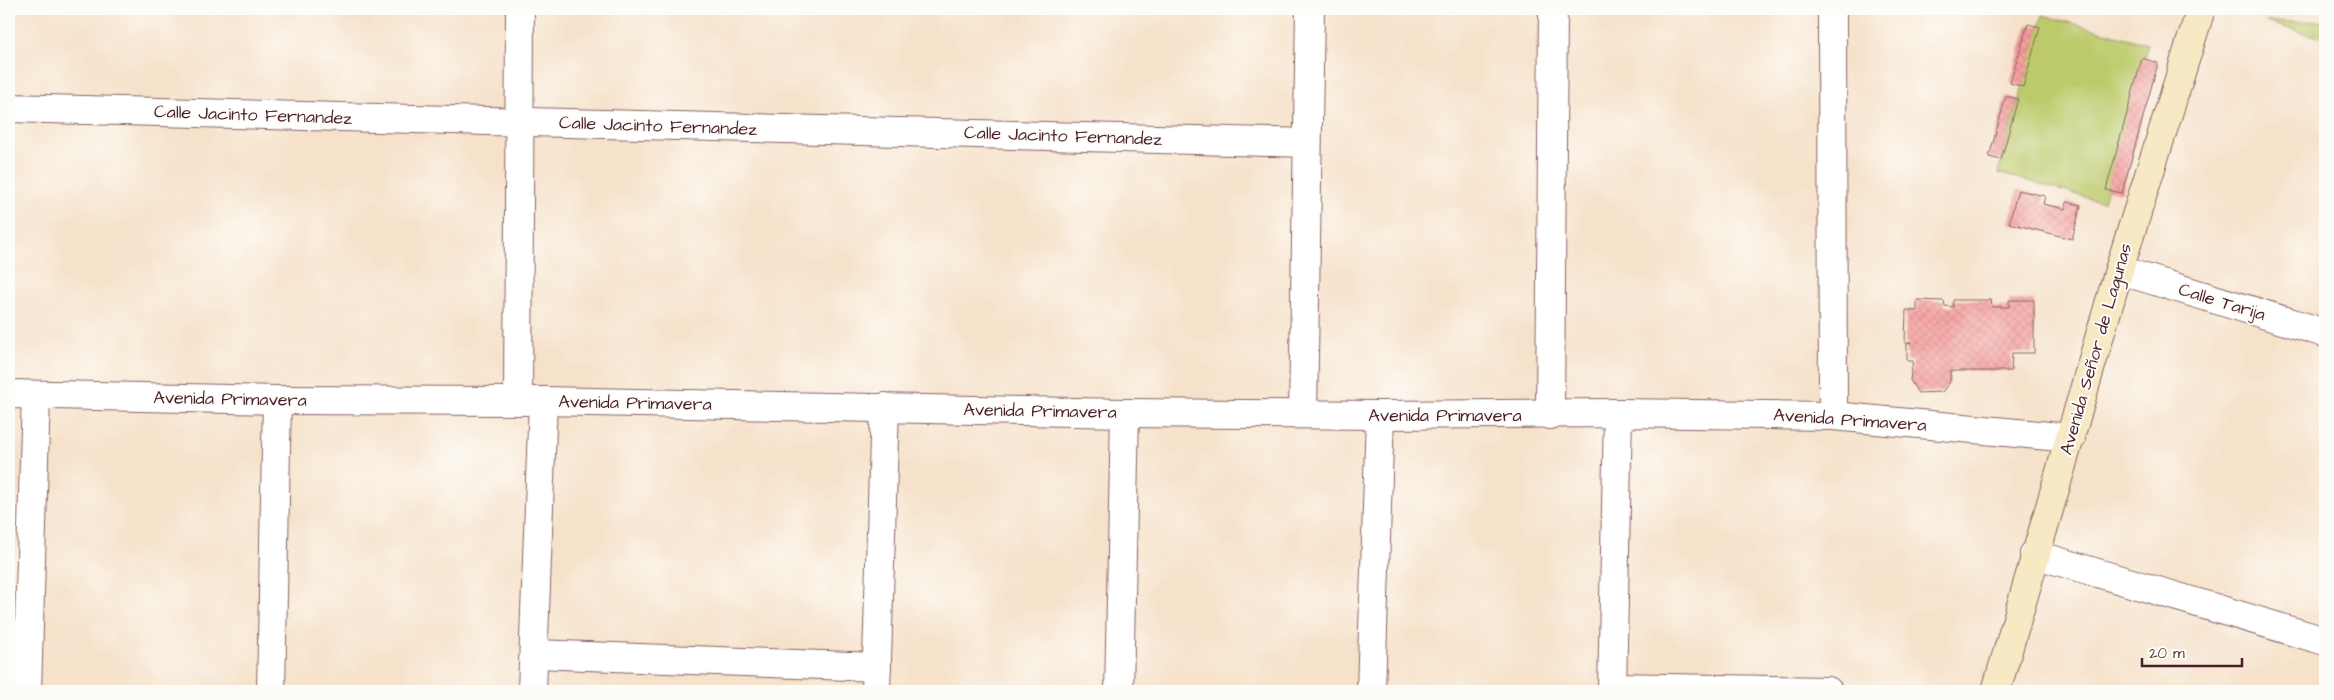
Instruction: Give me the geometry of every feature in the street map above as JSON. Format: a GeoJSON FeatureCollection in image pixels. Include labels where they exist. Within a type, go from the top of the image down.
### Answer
{"type":"FeatureCollection","features":[{"type":"Feature","properties":{"kind":"street"},"geometry":{"type":"LineString","coordinates":[[520,9],[519,122],[530,401],[535,654],[532,691]]}},
{"type":"Feature","properties":{"kind":"street"},"geometry":{"type":"LineString","coordinates":[[1303,414],[1310,9]]}},
{"type":"Feature","properties":{"kind":"street"},"geometry":{"type":"LineString","coordinates":[[1550,415],[1553,9]]}},
{"type":"Feature","properties":{"kind":"street"},"geometry":{"type":"LineString","coordinates":[[1832,9],[1833,416]]}},
{"type":"Feature","properties":{"kind":"street","name":"Avenida Señor de Lagunas"},"geometry":{"type":"LineString","coordinates":[[1996,691],[2034,554],[2071,438],[2119,270],[2201,9]]}},
{"type":"Feature","properties":{"kind":"street","name":"Calle Jacinto Fernandez"},"geometry":{"type":"LineString","coordinates":[[9,108],[1307,143]]}},
{"type":"Feature","properties":{"kind":"street","name":"Calle Tarija"},"geometry":{"type":"LineString","coordinates":[[2119,270],[2325,333]]}},
{"type":"Feature","properties":{"kind":"street","name":"Avenida Primavera"},"geometry":{"type":"LineString","coordinates":[[9,394],[277,400],[530,401],[885,407],[1125,413],[1550,415],[1618,413],[1833,416],[2071,438]]}},
{"type":"Feature","properties":{"kind":"street"},"geometry":{"type":"LineString","coordinates":[[27,691],[36,395]]}},
{"type":"Feature","properties":{"kind":"street"},"geometry":{"type":"LineString","coordinates":[[271,691],[277,400]]}},
{"type":"Feature","properties":{"kind":"street"},"geometry":{"type":"LineString","coordinates":[[535,654],[877,679],[885,407]]}},
{"type":"Feature","properties":{"kind":"street"},"geometry":{"type":"LineString","coordinates":[[1119,691],[1125,413]]}},
{"type":"Feature","properties":{"kind":"street"},"geometry":{"type":"LineString","coordinates":[[1618,413],[1612,689],[1828,691]]}},
{"type":"Feature","properties":{"kind":"street"},"geometry":{"type":"LineString","coordinates":[[1371,691],[1380,415]]}},
{"type":"Feature","properties":{"kind":"street"},"geometry":{"type":"LineString","coordinates":[[2034,554],[2325,641]]}},
{"type":"Feature","properties":{"kind":"green space"},"geometry":{"type":"Polygon","coordinates":[[[2043,15],[2148,44],[2103,202],[1998,173],[2043,15]]]}},
{"type":"Feature","properties":{"kind":"green space"},"geometry":{"type":"Polygon","coordinates":[[[2325,21],[2325,39],[2266,22],[2325,21]]]}},
{"type":"Feature","properties":{"kind":"building"},"geometry":{"type":"Polygon","coordinates":[[[2028,24],[2040,27],[2023,87],[2010,83],[2028,24]]]}},
{"type":"Feature","properties":{"kind":"building"},"geometry":{"type":"Polygon","coordinates":[[[2142,58],[2158,63],[2122,193],[2106,190],[2142,58]]]}},
{"type":"Feature","properties":{"kind":"building"},"geometry":{"type":"Polygon","coordinates":[[[2006,96],[2018,99],[2001,160],[1989,157],[2006,96]]]}},
{"type":"Feature","properties":{"kind":"building"},"geometry":{"type":"Polygon","coordinates":[[[2018,190],[2045,196],[2043,204],[2065,209],[2067,202],[2081,205],[2072,239],[2009,223],[2018,190]]]}},
{"type":"Feature","properties":{"kind":"building"},"geometry":{"type":"Polygon","coordinates":[[[1917,300],[1944,301],[1945,306],[1953,307],[1953,300],[1991,300],[1992,307],[2009,307],[2009,300],[2034,300],[2034,353],[2012,353],[2011,371],[1950,371],[1950,382],[1942,392],[1918,393],[1910,380],[1913,361],[1907,361],[1907,344],[1911,343],[1905,343],[1906,310],[1917,311],[1917,300]]]}}]}
